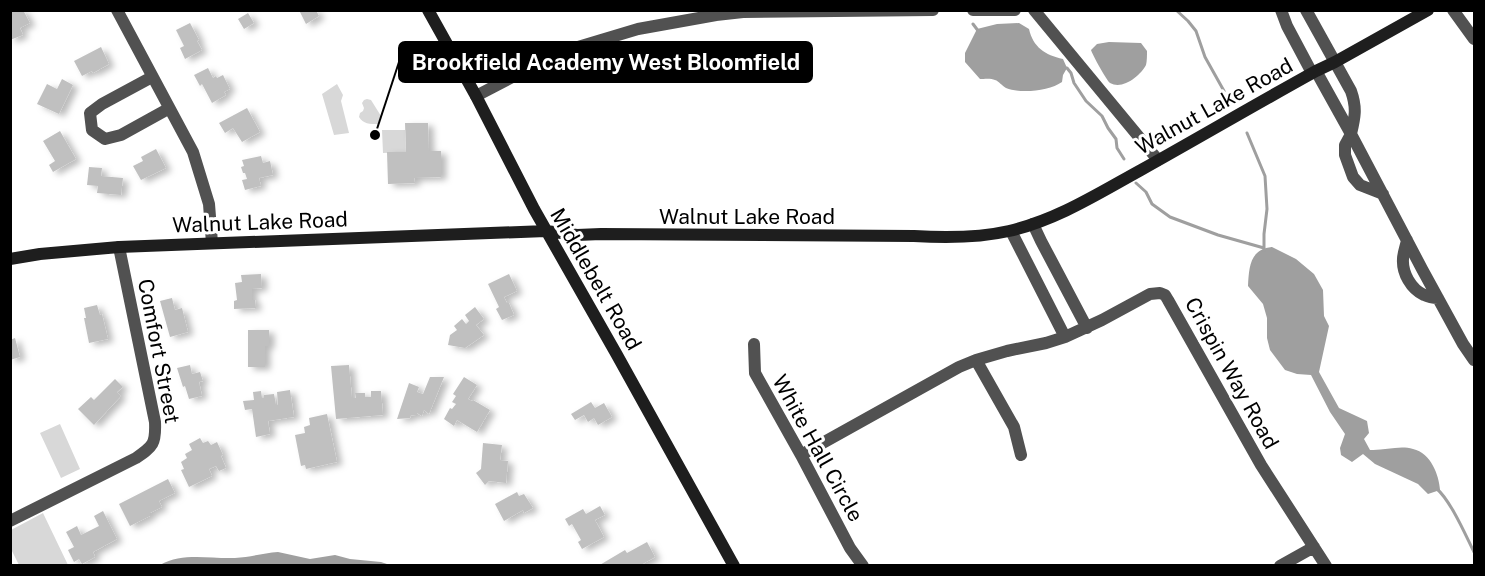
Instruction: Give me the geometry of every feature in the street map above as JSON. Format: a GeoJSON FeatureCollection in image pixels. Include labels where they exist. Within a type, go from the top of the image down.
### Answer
{"type":"FeatureCollection","features":[{"type":"Feature","properties":{"kind":"street"},"geometry":{"type":"LineString","coordinates":[[117,10],[192,152],[209,204],[212,243]]}},
{"type":"Feature","properties":{"kind":"street","name":"Middlebelt Road"},"geometry":{"type":"LineString","coordinates":[[428,10],[476,96],[546,231],[734,566]]}},
{"type":"Feature","properties":{"kind":"street"},"geometry":{"type":"LineString","coordinates":[[476,96],[558,53],[638,29],[743,11],[933,10]]}},
{"type":"Feature","properties":{"kind":"street"},"geometry":{"type":"LineString","coordinates":[[973,10],[1015,10]]}},
{"type":"Feature","properties":{"kind":"street"},"geometry":{"type":"LineString","coordinates":[[1034,10],[1158,160]]}},
{"type":"Feature","properties":{"kind":"street"},"geometry":{"type":"LineString","coordinates":[[1281,10],[1287,26],[1351,134],[1463,344],[1474,360]]}},
{"type":"Feature","properties":{"kind":"street"},"geometry":{"type":"LineString","coordinates":[[1306,10],[1351,91],[1356,105],[1351,134],[1345,145],[1345,155],[1353,177],[1360,185],[1383,194]]}},
{"type":"Feature","properties":{"kind":"street","name":"Walnut Lake Road"},"geometry":{"type":"LineString","coordinates":[[10,259],[119,247],[546,231],[577,235],[914,236],[936,238],[974,237],[1011,231],[1062,212],[1428,10]]}},
{"type":"Feature","properties":{"kind":"street"},"geometry":{"type":"LineString","coordinates":[[1453,10],[1474,39]]}},
{"type":"Feature","properties":{"kind":"street"},"geometry":{"type":"LineString","coordinates":[[152,77],[90,113],[92,130],[105,139],[121,135],[168,109]]}},
{"type":"Feature","properties":{"kind":"street"},"geometry":{"type":"LineString","coordinates":[[1033,224],[1087,328]]}},
{"type":"Feature","properties":{"kind":"street"},"geometry":{"type":"LineString","coordinates":[[1011,231],[1065,337]]}},
{"type":"Feature","properties":{"kind":"street","name":"Comfort Street"},"geometry":{"type":"LineString","coordinates":[[10,521],[136,458],[148,450],[156,438],[155,422],[119,247]]}},
{"type":"Feature","properties":{"kind":"street","name":"Crispin Way Road"},"geometry":{"type":"LineString","coordinates":[[801,455],[958,367],[1007,351],[1065,337],[1087,328],[1150,294],[1160,293],[1165,295],[1261,465],[1326,566]]}},
{"type":"Feature","properties":{"kind":"street","name":"White Hall Circle"},"geometry":{"type":"LineString","coordinates":[[754,344],[754,373],[850,548],[863,566]]}},
{"type":"Feature","properties":{"kind":"street"},"geometry":{"type":"LineString","coordinates":[[976,360],[1014,427],[1021,455]]}},
{"type":"Feature","properties":{"kind":"street"},"geometry":{"type":"LineString","coordinates":[[1280,566],[1314,547]]}},
{"type":"Feature","properties":{"kind":"shaded area"},"geometry":{"type":"Polygon","coordinates":[[[1019,23],[1029,29],[1033,41],[1041,49],[1063,59],[1067,68],[1062,82],[1043,89],[1012,90],[993,79],[980,79],[965,62],[965,53],[977,29],[997,24],[1019,23]]]}},
{"type":"Feature","properties":{"kind":"shaded area"},"geometry":{"type":"Polygon","coordinates":[[[1141,43],[1147,51],[1143,69],[1135,77],[1120,85],[1110,83],[1091,50],[1097,44],[1141,43]]]}},
{"type":"Feature","properties":{"kind":"shaded area"},"geometry":{"type":"Polygon","coordinates":[[[337,84],[343,95],[341,101],[349,133],[334,135],[322,94],[337,84]]]}},
{"type":"Feature","properties":{"kind":"shaded area"},"geometry":{"type":"Polygon","coordinates":[[[367,99],[371,100],[381,116],[378,124],[370,124],[359,117],[364,108],[362,103],[367,99]]]}},
{"type":"Feature","properties":{"kind":"shaded area"},"geometry":{"type":"Polygon","coordinates":[[[382,130],[405,130],[406,152],[383,153],[382,130]]]}},
{"type":"Feature","properties":{"kind":"shaded area"},"geometry":{"type":"Polygon","coordinates":[[[1272,247],[1296,259],[1314,274],[1323,290],[1324,316],[1329,326],[1319,372],[1339,408],[1367,421],[1369,433],[1364,439],[1370,450],[1408,448],[1425,455],[1436,471],[1440,490],[1428,494],[1418,484],[1375,464],[1363,454],[1352,462],[1341,455],[1340,448],[1345,434],[1330,412],[1311,375],[1285,370],[1270,350],[1267,338],[1267,318],[1263,304],[1248,286],[1250,266],[1255,255],[1265,248],[1272,247]]]}},
{"type":"Feature","properties":{"kind":"shaded area"},"geometry":{"type":"Polygon","coordinates":[[[60,424],[80,469],[61,478],[40,433],[60,424]]]}},
{"type":"Feature","properties":{"kind":"shaded area"},"geometry":{"type":"Polygon","coordinates":[[[43,513],[68,565],[19,565],[11,549],[11,530],[43,513]]]}},
{"type":"Feature","properties":{"kind":"shaded area"},"geometry":{"type":"Polygon","coordinates":[[[278,552],[310,559],[335,555],[390,565],[160,565],[187,557],[235,558],[278,552]]]}},
{"type":"Feature","properties":{"kind":"building"},"geometry":{"type":"Polygon","coordinates":[[[23,10],[30,23],[20,28],[23,35],[10,40],[10,21],[12,20],[10,12],[23,10]]]}},
{"type":"Feature","properties":{"kind":"building"},"geometry":{"type":"Polygon","coordinates":[[[299,10],[316,10],[319,16],[306,24],[299,10]]]}},
{"type":"Feature","properties":{"kind":"building"},"geometry":{"type":"Polygon","coordinates":[[[248,13],[254,23],[244,29],[238,19],[248,13]]]}},
{"type":"Feature","properties":{"kind":"building"},"geometry":{"type":"Polygon","coordinates":[[[190,23],[202,50],[185,59],[180,48],[184,46],[176,30],[190,23]]]}},
{"type":"Feature","properties":{"kind":"building"},"geometry":{"type":"Polygon","coordinates":[[[101,47],[109,64],[82,76],[74,61],[101,47]]]}},
{"type":"Feature","properties":{"kind":"building"},"geometry":{"type":"Polygon","coordinates":[[[208,68],[213,78],[223,75],[230,89],[224,92],[226,95],[212,103],[202,84],[200,86],[194,75],[208,68]]]}},
{"type":"Feature","properties":{"kind":"building"},"geometry":{"type":"Polygon","coordinates":[[[62,79],[73,85],[59,114],[37,104],[47,84],[57,89],[62,79]]]}},
{"type":"Feature","properties":{"kind":"building"},"geometry":{"type":"Polygon","coordinates":[[[247,108],[260,132],[242,142],[233,128],[225,133],[219,123],[247,108]]]}},
{"type":"Feature","properties":{"kind":"building"},"geometry":{"type":"Polygon","coordinates":[[[405,123],[428,123],[429,151],[441,151],[441,177],[414,178],[415,183],[388,184],[387,152],[406,152],[405,123]]]}},
{"type":"Feature","properties":{"kind":"building"},"geometry":{"type":"Polygon","coordinates":[[[60,131],[76,159],[53,172],[49,165],[55,161],[43,141],[60,131]]]}},
{"type":"Feature","properties":{"kind":"building"},"geometry":{"type":"Polygon","coordinates":[[[156,149],[166,168],[141,180],[133,166],[143,161],[141,157],[156,149]]]}},
{"type":"Feature","properties":{"kind":"building"},"geometry":{"type":"Polygon","coordinates":[[[261,156],[263,163],[270,161],[273,175],[259,178],[261,186],[245,190],[242,180],[247,179],[241,167],[244,166],[242,160],[261,156]]]}},
{"type":"Feature","properties":{"kind":"building"},"geometry":{"type":"Polygon","coordinates":[[[89,167],[102,168],[101,176],[123,178],[121,195],[97,193],[98,186],[87,185],[89,167]]]}},
{"type":"Feature","properties":{"kind":"building"},"geometry":{"type":"Polygon","coordinates":[[[261,274],[262,288],[252,289],[252,300],[255,300],[256,308],[234,309],[234,301],[237,300],[235,283],[242,282],[241,275],[261,274]]]}},
{"type":"Feature","properties":{"kind":"building"},"geometry":{"type":"Polygon","coordinates":[[[509,274],[517,291],[504,297],[514,315],[502,320],[496,309],[499,307],[488,284],[509,274]]]}},
{"type":"Feature","properties":{"kind":"building"},"geometry":{"type":"Polygon","coordinates":[[[172,298],[175,310],[182,308],[188,332],[170,337],[160,301],[172,298]]]}},
{"type":"Feature","properties":{"kind":"building"},"geometry":{"type":"Polygon","coordinates":[[[97,305],[100,315],[102,314],[108,339],[89,343],[84,308],[97,305]]]}},
{"type":"Feature","properties":{"kind":"building"},"geometry":{"type":"Polygon","coordinates":[[[475,307],[484,319],[476,325],[484,335],[465,348],[448,345],[450,335],[457,330],[454,326],[462,319],[466,324],[469,321],[465,315],[475,307]]]}},
{"type":"Feature","properties":{"kind":"building"},"geometry":{"type":"Polygon","coordinates":[[[248,330],[269,330],[269,346],[265,346],[265,367],[248,367],[248,330]]]}},
{"type":"Feature","properties":{"kind":"building"},"geometry":{"type":"Polygon","coordinates":[[[15,338],[20,357],[10,360],[10,340],[15,338]]]}},
{"type":"Feature","properties":{"kind":"building"},"geometry":{"type":"Polygon","coordinates":[[[190,365],[192,374],[200,372],[203,381],[199,382],[202,396],[189,399],[177,368],[190,365]]]}},
{"type":"Feature","properties":{"kind":"building"},"geometry":{"type":"Polygon","coordinates":[[[349,365],[352,398],[356,398],[355,393],[365,393],[365,397],[371,397],[371,391],[381,391],[383,415],[336,419],[331,366],[349,365]]]}},
{"type":"Feature","properties":{"kind":"building"},"geometry":{"type":"Polygon","coordinates":[[[430,377],[444,377],[429,414],[424,410],[422,416],[417,413],[417,416],[411,415],[410,418],[397,419],[409,383],[419,387],[417,392],[423,394],[430,377]]]}},
{"type":"Feature","properties":{"kind":"building"},"geometry":{"type":"Polygon","coordinates":[[[464,377],[477,385],[468,399],[490,410],[477,432],[457,420],[454,426],[444,419],[450,408],[452,409],[456,404],[452,402],[456,396],[453,394],[464,377]]]}},
{"type":"Feature","properties":{"kind":"building"},"geometry":{"type":"Polygon","coordinates":[[[115,379],[123,387],[117,392],[121,396],[94,425],[78,409],[91,397],[94,400],[115,379]]]}},
{"type":"Feature","properties":{"kind":"building"},"geometry":{"type":"Polygon","coordinates":[[[290,390],[294,417],[268,421],[270,434],[256,437],[252,409],[245,410],[243,401],[254,400],[253,392],[261,391],[262,398],[264,395],[274,394],[276,405],[278,405],[277,392],[290,390]]]}},
{"type":"Feature","properties":{"kind":"building"},"geometry":{"type":"Polygon","coordinates":[[[591,402],[595,408],[604,403],[612,417],[598,425],[594,418],[588,422],[584,415],[575,420],[571,414],[591,402]]]}},
{"type":"Feature","properties":{"kind":"building"},"geometry":{"type":"Polygon","coordinates":[[[327,414],[337,462],[306,469],[305,465],[301,466],[295,435],[305,433],[304,427],[310,425],[309,418],[327,414]]]}},
{"type":"Feature","properties":{"kind":"building"},"geometry":{"type":"Polygon","coordinates":[[[200,438],[203,443],[208,441],[211,445],[217,442],[226,468],[219,471],[216,466],[209,469],[212,476],[189,487],[181,470],[184,469],[181,462],[187,458],[185,454],[192,450],[189,444],[200,438]]]}},
{"type":"Feature","properties":{"kind":"building"},"geometry":{"type":"Polygon","coordinates":[[[483,443],[502,445],[500,460],[508,461],[506,483],[489,481],[485,485],[476,473],[481,469],[483,443]]]}},
{"type":"Feature","properties":{"kind":"building"},"geometry":{"type":"Polygon","coordinates":[[[168,479],[175,493],[159,501],[162,507],[150,513],[150,516],[130,526],[119,504],[168,479]]]}},
{"type":"Feature","properties":{"kind":"building"},"geometry":{"type":"Polygon","coordinates":[[[517,492],[519,496],[524,494],[533,508],[524,513],[523,510],[504,521],[495,504],[517,492]]]}},
{"type":"Feature","properties":{"kind":"building"},"geometry":{"type":"Polygon","coordinates":[[[600,506],[605,515],[595,520],[604,537],[582,549],[578,542],[581,540],[572,524],[569,526],[565,519],[583,509],[586,514],[600,506]]]}},
{"type":"Feature","properties":{"kind":"building"},"geometry":{"type":"Polygon","coordinates":[[[103,511],[117,539],[93,552],[95,557],[82,564],[79,559],[74,562],[68,550],[74,547],[66,532],[77,526],[81,535],[99,526],[94,516],[103,511]]]}},
{"type":"Feature","properties":{"kind":"building"},"geometry":{"type":"Polygon","coordinates":[[[647,542],[655,557],[639,566],[598,566],[625,550],[627,553],[647,542]]]}},
{"type":"Feature","properties":{"kind":"waterway"},"geometry":{"type":"LineString","coordinates":[[1176,10],[1196,31],[1205,57],[1224,91]]}},
{"type":"Feature","properties":{"kind":"waterway"},"geometry":{"type":"LineString","coordinates":[[973,24],[979,32]]}},
{"type":"Feature","properties":{"kind":"waterway"},"geometry":{"type":"LineString","coordinates":[[1064,68],[1071,73],[1074,83],[1086,101],[1102,116],[1116,139],[1117,148],[1124,159]]}},
{"type":"Feature","properties":{"kind":"waterway"},"geometry":{"type":"LineString","coordinates":[[1247,133],[1265,176],[1267,209],[1264,250]]}},
{"type":"Feature","properties":{"kind":"waterway"},"geometry":{"type":"LineString","coordinates":[[1136,183],[1146,192],[1152,204],[1170,217],[1218,235],[1264,248]]}},
{"type":"Feature","properties":{"kind":"waterway"},"geometry":{"type":"LineString","coordinates":[[1436,488],[1452,509],[1474,552]]}},
{"type":"Feature","properties":{"kind":"place","name":"Brookfield Academy West Bloomfield"},"geometry":{"type":"Point","coordinates":[375,135]}}]}
